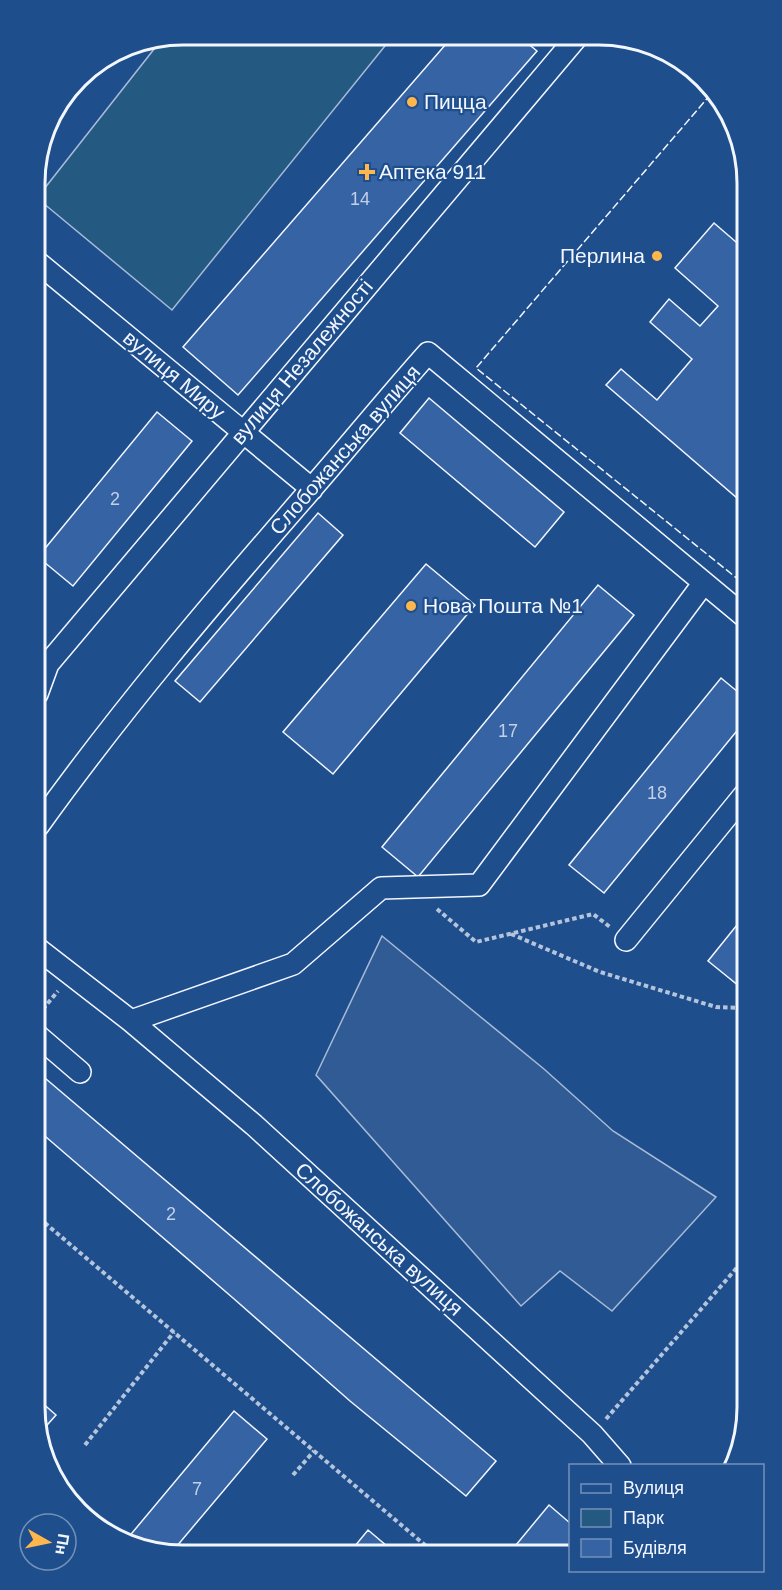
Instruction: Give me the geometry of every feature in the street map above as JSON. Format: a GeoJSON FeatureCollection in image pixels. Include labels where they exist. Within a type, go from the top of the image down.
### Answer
{"type":"FeatureCollection","features":[{"type":"Feature","properties":{"kind":"street","name":"вулиця Незалежності"},"geometry":{"type":"LineString","coordinates":[[45,672],[48,664],[570,45]]}},
{"type":"Feature","properties":{"kind":"street","name":"вулиця Миру"},"geometry":{"type":"LineString","coordinates":[[45,269],[312,489]]}},
{"type":"Feature","properties":{"kind":"street","name":"Слобожанська вулиця"},"geometry":{"type":"LineString","coordinates":[[45,817],[185,634],[312,489],[372,415],[428,353],[737,611]]}},
{"type":"Feature","properties":{"kind":"street"},"geometry":{"type":"LineString","coordinates":[[131,1021],[293,964],[381,888],[479,885],[703,584]]}},
{"type":"Feature","properties":{"kind":"street"},"geometry":{"type":"LineString","coordinates":[[626,940],[737,804]]}},
{"type":"Feature","properties":{"kind":"street","name":"Слобожанська вулиця"},"geometry":{"type":"LineString","coordinates":[[45,954],[131,1021],[254,1125],[592,1434],[618,1464]]}},
{"type":"Feature","properties":{"kind":"street"},"geometry":{"type":"LineString","coordinates":[[45,1042],[80,1072]]}},
{"type":"Feature","properties":{"kind":"path"},"geometry":{"type":"LineString","coordinates":[[411,887],[476,942],[593,914],[626,940]]}},
{"type":"Feature","properties":{"kind":"path"},"geometry":{"type":"LineString","coordinates":[[511,934],[600,972],[716,1007],[737,1008]]}},
{"type":"Feature","properties":{"kind":"path"},"geometry":{"type":"LineString","coordinates":[[45,1007],[72,974]]}},
{"type":"Feature","properties":{"kind":"path"},"geometry":{"type":"LineString","coordinates":[[45,1223],[425,1545]]}},
{"type":"Feature","properties":{"kind":"path"},"geometry":{"type":"LineString","coordinates":[[592,1434],[737,1267]]}},
{"type":"Feature","properties":{"kind":"path"},"geometry":{"type":"LineString","coordinates":[[85,1445],[174,1332]]}},
{"type":"Feature","properties":{"kind":"path"},"geometry":{"type":"LineString","coordinates":[[293,1475],[314,1451]]}},
{"type":"Feature","properties":{"kind":"green space"},"geometry":{"type":"Polygon","coordinates":[[[174,45],[386,45],[172,310],[45,205],[45,188],[155,48],[174,45]]]}},
{"type":"Feature","properties":{"kind":"shaded area"},"geometry":{"type":"Polygon","coordinates":[[[382,936],[544,1069],[613,1131],[716,1197],[612,1311],[560,1271],[521,1306],[316,1075],[382,936]]]}},
{"type":"Feature","properties":{"kind":"building"},"geometry":{"type":"Polygon","coordinates":[[[445,45],[530,45],[537,51],[238,395],[183,347],[445,45]]]}},
{"type":"Feature","properties":{"kind":"building"},"geometry":{"type":"Polygon","coordinates":[[[714,223],[737,243],[737,498],[606,385],[621,369],[657,400],[692,359],[650,322],[669,299],[700,326],[718,306],[675,268],[714,223]]]}},
{"type":"Feature","properties":{"kind":"building"},"geometry":{"type":"Polygon","coordinates":[[[429,398],[564,512],[535,547],[400,433],[429,398]]]}},
{"type":"Feature","properties":{"kind":"building"},"geometry":{"type":"Polygon","coordinates":[[[157,412],[192,441],[73,586],[45,563],[45,548],[157,412]]]}},
{"type":"Feature","properties":{"kind":"building"},"geometry":{"type":"Polygon","coordinates":[[[318,513],[343,535],[200,702],[175,681],[318,513]]]}},
{"type":"Feature","properties":{"kind":"building"},"geometry":{"type":"Polygon","coordinates":[[[426,564],[475,605],[333,774],[283,732],[426,564]]]}},
{"type":"Feature","properties":{"kind":"building"},"geometry":{"type":"Polygon","coordinates":[[[598,585],[634,615],[418,877],[382,847],[598,585]]]}},
{"type":"Feature","properties":{"kind":"building"},"geometry":{"type":"Polygon","coordinates":[[[721,678],[737,691],[737,731],[604,893],[569,865],[721,678]]]}},
{"type":"Feature","properties":{"kind":"building"},"geometry":{"type":"Polygon","coordinates":[[[737,925],[737,984],[708,961],[737,925]]]}},
{"type":"Feature","properties":{"kind":"building"},"geometry":{"type":"Polygon","coordinates":[[[45,1078],[496,1461],[466,1496],[350,1401],[45,1136],[45,1078]]]}},
{"type":"Feature","properties":{"kind":"building"},"geometry":{"type":"Polygon","coordinates":[[[45,1405],[56,1415],[46,1426],[45,1405]]]}},
{"type":"Feature","properties":{"kind":"building"},"geometry":{"type":"Polygon","coordinates":[[[234,1411],[267,1439],[178,1545],[165,1544],[131,1534],[234,1411]]]}},
{"type":"Feature","properties":{"kind":"building"},"geometry":{"type":"Polygon","coordinates":[[[549,1505],[569,1522],[569,1545],[516,1545],[549,1505]]]}},
{"type":"Feature","properties":{"kind":"building"},"geometry":{"type":"Polygon","coordinates":[[[368,1530],[386,1545],[356,1545],[368,1530]]]}},
{"type":"Feature","properties":{"kind":"fence"},"geometry":{"type":"LineString","coordinates":[[707,98],[476,368],[737,578]]}},
{"type":"Feature","properties":{"kind":"place","name":"Пицца"},"geometry":{"type":"Point","coordinates":[412,102]}},
{"type":"Feature","properties":{"kind":"place","name":"Аптека 911"},"geometry":{"type":"Point","coordinates":[367,172]}},
{"type":"Feature","properties":{"kind":"place","name":"Перлина"},"geometry":{"type":"Point","coordinates":[657,256]}},
{"type":"Feature","properties":{"kind":"place","name":"Нова Пошта №1"},"geometry":{"type":"Point","coordinates":[411,606]}}]}
